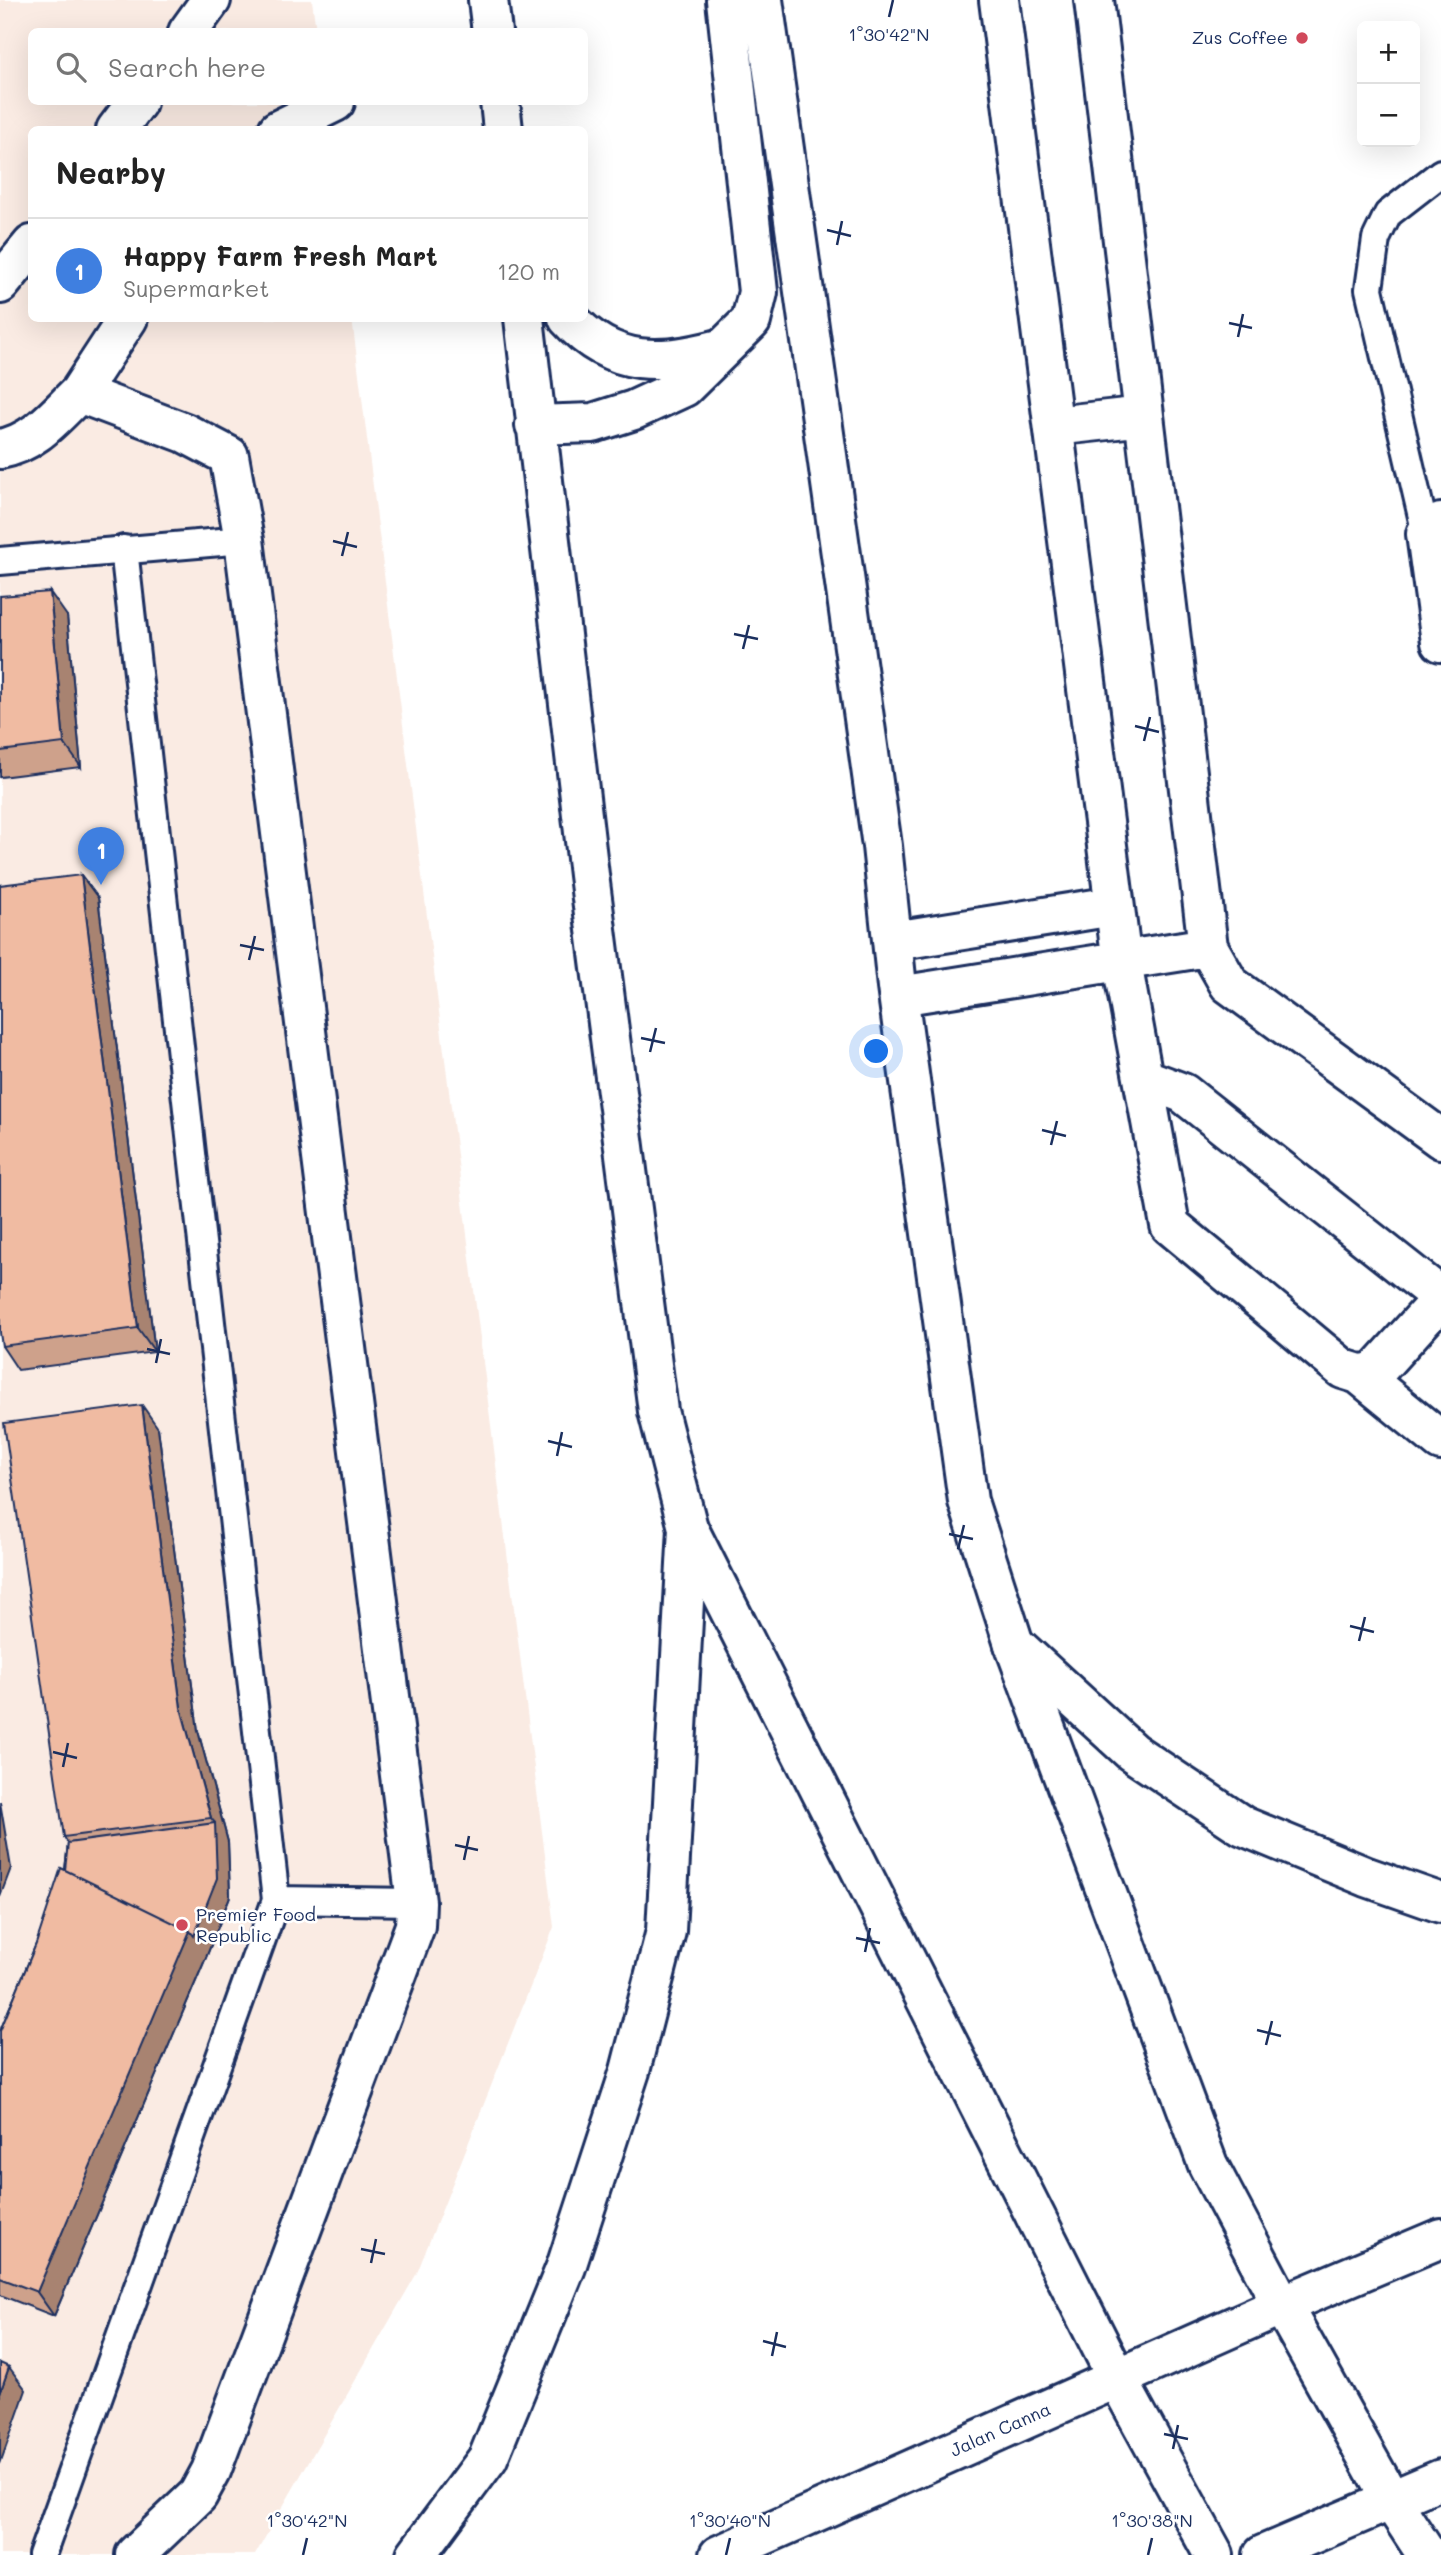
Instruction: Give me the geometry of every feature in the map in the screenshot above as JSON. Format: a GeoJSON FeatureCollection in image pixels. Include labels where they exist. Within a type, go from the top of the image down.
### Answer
{"type":"FeatureCollection","features":[{"type":"Feature","properties":{"kind":"main road"},"geometry":{"type":"LineString","coordinates":[[191,28],[211,0]]}},
{"type":"Feature","properties":{"kind":"main road"},"geometry":{"type":"LineString","coordinates":[[488,0],[492,28]]}},
{"type":"Feature","properties":{"kind":"main road"},"geometry":{"type":"LineString","coordinates":[[536,425],[593,423],[634,410],[684,387],[751,321],[758,292],[726,0]]}},
{"type":"Feature","properties":{"kind":"main road"},"geometry":{"type":"LineString","coordinates":[[763,0],[894,941],[899,996],[968,1500],[1014,1644],[1208,2165],[1282,2305],[1391,2500],[1427,2555]]}},
{"type":"Feature","properties":{"kind":"main road"},"geometry":{"type":"LineString","coordinates":[[999,0],[1114,906],[1170,1225],[1343,1369],[1359,1374],[1441,1441]]}},
{"type":"Feature","properties":{"kind":"main road"},"geometry":{"type":"LineString","coordinates":[[1094,0],[1208,947],[1229,984],[1437,1125]]}},
{"type":"Feature","properties":{"kind":"main road"},"geometry":{"type":"LineString","coordinates":[[119,126],[135,105]]}},
{"type":"Feature","properties":{"kind":"main road"},"geometry":{"type":"LineString","coordinates":[[286,126],[329,105]]}},
{"type":"Feature","properties":{"kind":"main road"},"geometry":{"type":"LineString","coordinates":[[500,105],[503,126]]}},
{"type":"Feature","properties":{"kind":"main road"},"geometry":{"type":"LineString","coordinates":[[0,284],[28,250]]}},
{"type":"Feature","properties":{"kind":"main road"},"geometry":{"type":"LineString","coordinates":[[0,449],[14,447],[37,434],[79,393],[125,322]]}},
{"type":"Feature","properties":{"kind":"main road"},"geometry":{"type":"LineString","coordinates":[[524,322],[657,1411],[688,1528],[1117,2378],[1214,2555]]}},
{"type":"Feature","properties":{"kind":"main road"},"geometry":{"type":"LineString","coordinates":[[572,322],[582,334],[611,352],[654,362],[687,359],[723,348]]}},
{"type":"Feature","properties":{"kind":"main road"},"geometry":{"type":"LineString","coordinates":[[79,393],[185,433],[229,456],[244,540],[416,1902],[415,1926],[211,2472],[198,2495],[135,2555]]}},
{"type":"Feature","properties":{"kind":"main road"},"geometry":{"type":"LineString","coordinates":[[1054,426],[1144,416]]}},
{"type":"Feature","properties":{"kind":"main road"},"geometry":{"type":"LineString","coordinates":[[1433,528],[1441,642]]}},
{"type":"Feature","properties":{"kind":"main road"},"geometry":{"type":"LineString","coordinates":[[894,941],[1114,906]]}},
{"type":"Feature","properties":{"kind":"main road"},"geometry":{"type":"LineString","coordinates":[[899,996],[1122,963],[1208,947]]}},
{"type":"Feature","properties":{"kind":"main road"},"geometry":{"type":"LineString","coordinates":[[1143,1078],[1183,1093],[1441,1298],[1376,1372],[1359,1374]]}},
{"type":"Feature","properties":{"kind":"main road"},"geometry":{"type":"LineString","coordinates":[[416,2555],[488,2458],[566,2267],[630,2071],[666,1931],[688,1528]]}},
{"type":"Feature","properties":{"kind":"main road"},"geometry":{"type":"LineString","coordinates":[[1014,1644],[1132,1752],[1243,1826],[1367,1877],[1441,1903]]}},
{"type":"Feature","properties":{"kind":"main road","name":"Jalan Canna"},"geometry":{"type":"LineString","coordinates":[[719,2555],[1282,2305],[1441,2238]]}},
{"type":"Feature","properties":{"kind":"main road"},"geometry":{"type":"LineString","coordinates":[[1263,2555],[1441,2479]]}},
{"type":"Feature","properties":{"kind":"lane"},"geometry":{"type":"LineString","coordinates":[[1433,528],[1369,289],[1376,239],[1388,214],[1441,173]]}},
{"type":"Feature","properties":{"kind":"lane"},"geometry":{"type":"LineString","coordinates":[[0,561],[244,540]]}},
{"type":"Feature","properties":{"kind":"lane"},"geometry":{"type":"LineString","coordinates":[[42,2555],[276,1900],[124,549]]}},
{"type":"Feature","properties":{"kind":"lane"},"geometry":{"type":"LineString","coordinates":[[276,1900],[416,1902]]}},
{"type":"Feature","properties":{"kind":"shaded area"},"geometry":{"type":"Polygon","coordinates":[[[0,0],[312,0],[316,28],[28,28],[28,105],[325,105],[328,126],[28,126],[28,322],[352,322],[554,1927],[417,2273],[255,2555],[0,2555],[0,0]]]}},
{"type":"Feature","properties":{"kind":"building"},"geometry":{"type":"Polygon","coordinates":[[[50,592],[64,743],[0,751],[0,596],[50,592]]]}},
{"type":"Feature","properties":{"kind":"building"},"geometry":{"type":"Polygon","coordinates":[[[81,875],[138,1328],[2,1346],[0,885],[81,875]]]}},
{"type":"Feature","properties":{"kind":"building"},"geometry":{"type":"Polygon","coordinates":[[[142,1405],[181,1708],[211,1818],[64,1837],[4,1423],[142,1405]]]}},
{"type":"Feature","properties":{"kind":"building","name":"Premier Food Republic"},"geometry":{"type":"Polygon","coordinates":[[[215,1823],[217,1878],[194,1936],[190,1931],[65,1870],[68,1843],[215,1823]]]}},
{"type":"Feature","properties":{"kind":"building"},"geometry":{"type":"Polygon","coordinates":[[[61,1868],[190,1931],[37,2292],[0,2278],[0,2031],[36,1944],[61,1868]]]}},
{"type":"Feature","properties":{"kind":"building"},"geometry":{"type":"Polygon","coordinates":[[[0,2363],[9,2367],[0,2393],[0,2363]]]}},
{"type":"Feature","properties":{"kind":"place","name":"Zus Coffee"},"geometry":{"type":"Point","coordinates":[1302,38]}},
{"type":"Feature","properties":{"kind":"place","name":"Happy Farm Fresh Mart"},"geometry":{"type":"Point","coordinates":[101,885]}},
{"type":"Feature","properties":{"kind":"place","name":"Premier Food Republic"},"geometry":{"type":"Point","coordinates":[182,1925]}}]}
